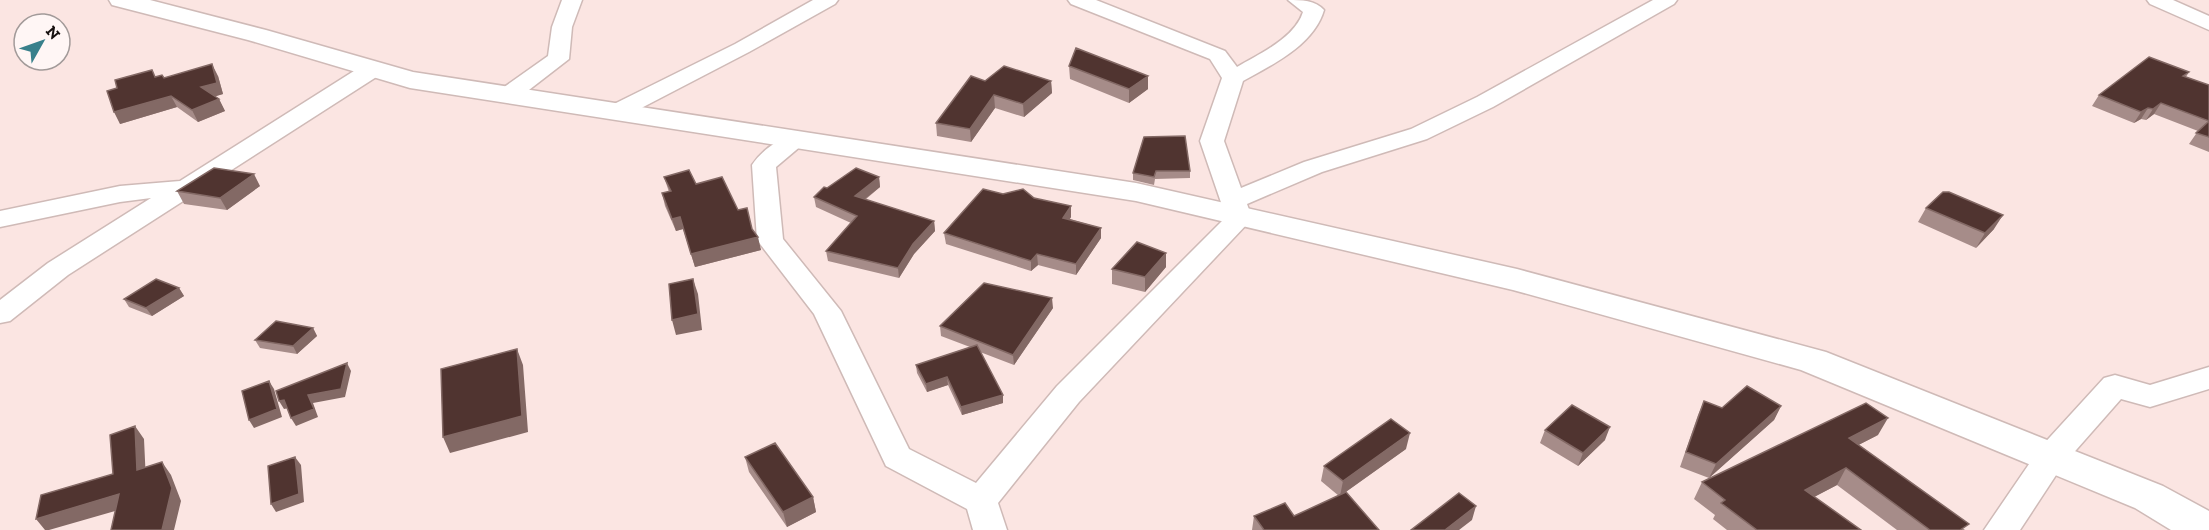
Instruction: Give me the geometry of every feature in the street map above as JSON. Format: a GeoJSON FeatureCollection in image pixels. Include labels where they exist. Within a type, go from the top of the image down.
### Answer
{"type":"FeatureCollection","features":[{"type":"Feature","properties":{"kind":"main road"},"geometry":{"type":"LineString","coordinates":[[121,0],[257,35],[410,80],[1136,192],[1236,210],[1517,280],[1813,361],[2149,497],[2206,530]]}},
{"type":"Feature","properties":{"kind":"street"},"geometry":{"type":"LineString","coordinates":[[508,95],[558,59],[562,27],[572,0]]}},
{"type":"Feature","properties":{"kind":"street"},"geometry":{"type":"LineString","coordinates":[[616,112],[742,48],[828,0]]}},
{"type":"Feature","properties":{"kind":"street"},"geometry":{"type":"LineString","coordinates":[[1078,0],[1218,55],[1233,78]]}},
{"type":"Feature","properties":{"kind":"street"},"geometry":{"type":"LineString","coordinates":[[1236,210],[1212,141],[1233,78],[1271,56],[1300,33],[1314,18],[1314,10],[1298,0]]}},
{"type":"Feature","properties":{"kind":"street"},"geometry":{"type":"LineString","coordinates":[[981,501],[1068,394],[1236,210],[1313,167],[1419,134],[1485,102],[1666,0]]}},
{"type":"Feature","properties":{"kind":"street"},"geometry":{"type":"LineString","coordinates":[[2157,0],[2209,24]]}},
{"type":"Feature","properties":{"kind":"street"},"geometry":{"type":"LineString","coordinates":[[0,314],[58,269],[373,69]]}},
{"type":"Feature","properties":{"kind":"street"},"geometry":{"type":"LineString","coordinates":[[796,140],[764,165],[770,240],[827,311],[897,457],[981,501],[990,530]]}},
{"type":"Feature","properties":{"kind":"street"},"geometry":{"type":"LineString","coordinates":[[0,219],[120,195],[188,188]]}},
{"type":"Feature","properties":{"kind":"street"},"geometry":{"type":"LineString","coordinates":[[2001,530],[2050,457],[2115,386],[2150,396],[2209,378]]}},
{"type":"Feature","properties":{"kind":"building"},"geometry":{"type":"Polygon","coordinates":[[[1076,48],[1148,76],[1129,89],[1069,66],[1076,48]]]}},
{"type":"Feature","properties":{"kind":"building"},"geometry":{"type":"Polygon","coordinates":[[[2149,57],[2189,72],[2183,76],[2209,85],[2209,121],[2161,103],[2153,109],[2148,108],[2141,112],[2099,95],[2149,57]]]}},
{"type":"Feature","properties":{"kind":"building"},"geometry":{"type":"Polygon","coordinates":[[[212,64],[217,83],[201,87],[219,99],[192,110],[171,96],[114,112],[107,91],[117,88],[115,80],[152,70],[155,77],[162,75],[164,78],[212,64]]]}},
{"type":"Feature","properties":{"kind":"building"},"geometry":{"type":"Polygon","coordinates":[[[1004,66],[1051,81],[1023,104],[994,95],[970,129],[936,123],[971,76],[985,81],[1004,66]]]}},
{"type":"Feature","properties":{"kind":"building"},"geometry":{"type":"Polygon","coordinates":[[[2209,121],[2209,137],[2196,133],[2209,121]]]}},
{"type":"Feature","properties":{"kind":"building"},"geometry":{"type":"Polygon","coordinates":[[[1185,136],[1190,171],[1156,171],[1154,177],[1133,173],[1144,137],[1185,136]]]}},
{"type":"Feature","properties":{"kind":"building"},"geometry":{"type":"Polygon","coordinates":[[[214,168],[254,174],[220,198],[177,191],[214,168]]]}},
{"type":"Feature","properties":{"kind":"building"},"geometry":{"type":"Polygon","coordinates":[[[856,168],[879,177],[855,196],[934,221],[913,244],[898,268],[826,251],[857,216],[814,197],[824,187],[827,188],[856,168]]]}},
{"type":"Feature","properties":{"kind":"building"},"geometry":{"type":"Polygon","coordinates":[[[689,170],[696,184],[722,177],[738,210],[747,208],[752,229],[758,237],[691,254],[680,217],[672,219],[662,193],[671,191],[664,177],[689,170]]]}},
{"type":"Feature","properties":{"kind":"building"},"geometry":{"type":"Polygon","coordinates":[[[983,189],[1003,194],[1023,189],[1034,198],[1071,206],[1063,218],[1101,228],[1076,264],[1037,254],[1031,261],[944,233],[983,189]]]}},
{"type":"Feature","properties":{"kind":"building"},"geometry":{"type":"Polygon","coordinates":[[[1943,192],[1949,192],[2003,215],[1985,233],[1926,208],[1943,192]]]}},
{"type":"Feature","properties":{"kind":"building"},"geometry":{"type":"Polygon","coordinates":[[[1137,242],[1166,253],[1145,277],[1112,269],[1137,242]]]}},
{"type":"Feature","properties":{"kind":"building"},"geometry":{"type":"Polygon","coordinates":[[[156,279],[179,288],[146,308],[124,299],[156,279]]]}},
{"type":"Feature","properties":{"kind":"building"},"geometry":{"type":"Polygon","coordinates":[[[693,279],[698,314],[672,320],[669,284],[693,279]]]}},
{"type":"Feature","properties":{"kind":"building"},"geometry":{"type":"Polygon","coordinates":[[[984,283],[1052,298],[1013,355],[940,326],[984,283]]]}},
{"type":"Feature","properties":{"kind":"building"},"geometry":{"type":"Polygon","coordinates":[[[276,321],[313,328],[293,346],[255,340],[276,321]]]}},
{"type":"Feature","properties":{"kind":"building"},"geometry":{"type":"Polygon","coordinates":[[[977,345],[1003,395],[961,407],[947,377],[926,384],[916,365],[977,345]]]}},
{"type":"Feature","properties":{"kind":"building"},"geometry":{"type":"Polygon","coordinates":[[[517,349],[522,416],[443,437],[441,369],[517,349]]]}},
{"type":"Feature","properties":{"kind":"building"},"geometry":{"type":"Polygon","coordinates":[[[347,363],[341,389],[308,395],[314,409],[291,418],[284,400],[279,401],[276,391],[347,363]]]}},
{"type":"Feature","properties":{"kind":"building"},"geometry":{"type":"Polygon","coordinates":[[[269,381],[277,409],[249,420],[242,391],[269,381]]]}},
{"type":"Feature","properties":{"kind":"building"},"geometry":{"type":"Polygon","coordinates":[[[1747,386],[1781,406],[1716,464],[1686,452],[1704,401],[1722,408],[1747,386]]]}},
{"type":"Feature","properties":{"kind":"building"},"geometry":{"type":"Polygon","coordinates":[[[1866,403],[1888,418],[1849,438],[1969,524],[1960,530],[1930,530],[1846,468],[1805,490],[1861,530],[1757,530],[1721,503],[1725,500],[1702,482],[1866,403]]]}},
{"type":"Feature","properties":{"kind":"building"},"geometry":{"type":"Polygon","coordinates":[[[1572,405],[1610,427],[1583,453],[1545,430],[1572,405]]]}},
{"type":"Feature","properties":{"kind":"building"},"geometry":{"type":"Polygon","coordinates":[[[1391,419],[1410,433],[1343,481],[1324,466],[1391,419]]]}},
{"type":"Feature","properties":{"kind":"building"},"geometry":{"type":"Polygon","coordinates":[[[135,426],[137,470],[162,462],[172,488],[162,530],[111,530],[119,494],[36,519],[41,495],[113,474],[110,435],[135,426]]]}},
{"type":"Feature","properties":{"kind":"building"},"geometry":{"type":"Polygon","coordinates":[[[775,443],[813,497],[783,512],[745,457],[775,443]]]}},
{"type":"Feature","properties":{"kind":"building"},"geometry":{"type":"Polygon","coordinates":[[[295,457],[299,494],[271,504],[268,466],[295,457]]]}},
{"type":"Feature","properties":{"kind":"building"},"geometry":{"type":"Polygon","coordinates":[[[1346,492],[1379,530],[1264,530],[1254,516],[1285,503],[1294,516],[1346,492]]]}},
{"type":"Feature","properties":{"kind":"building"},"geometry":{"type":"Polygon","coordinates":[[[1459,493],[1476,506],[1445,530],[1411,530],[1459,493]]]}}]}
